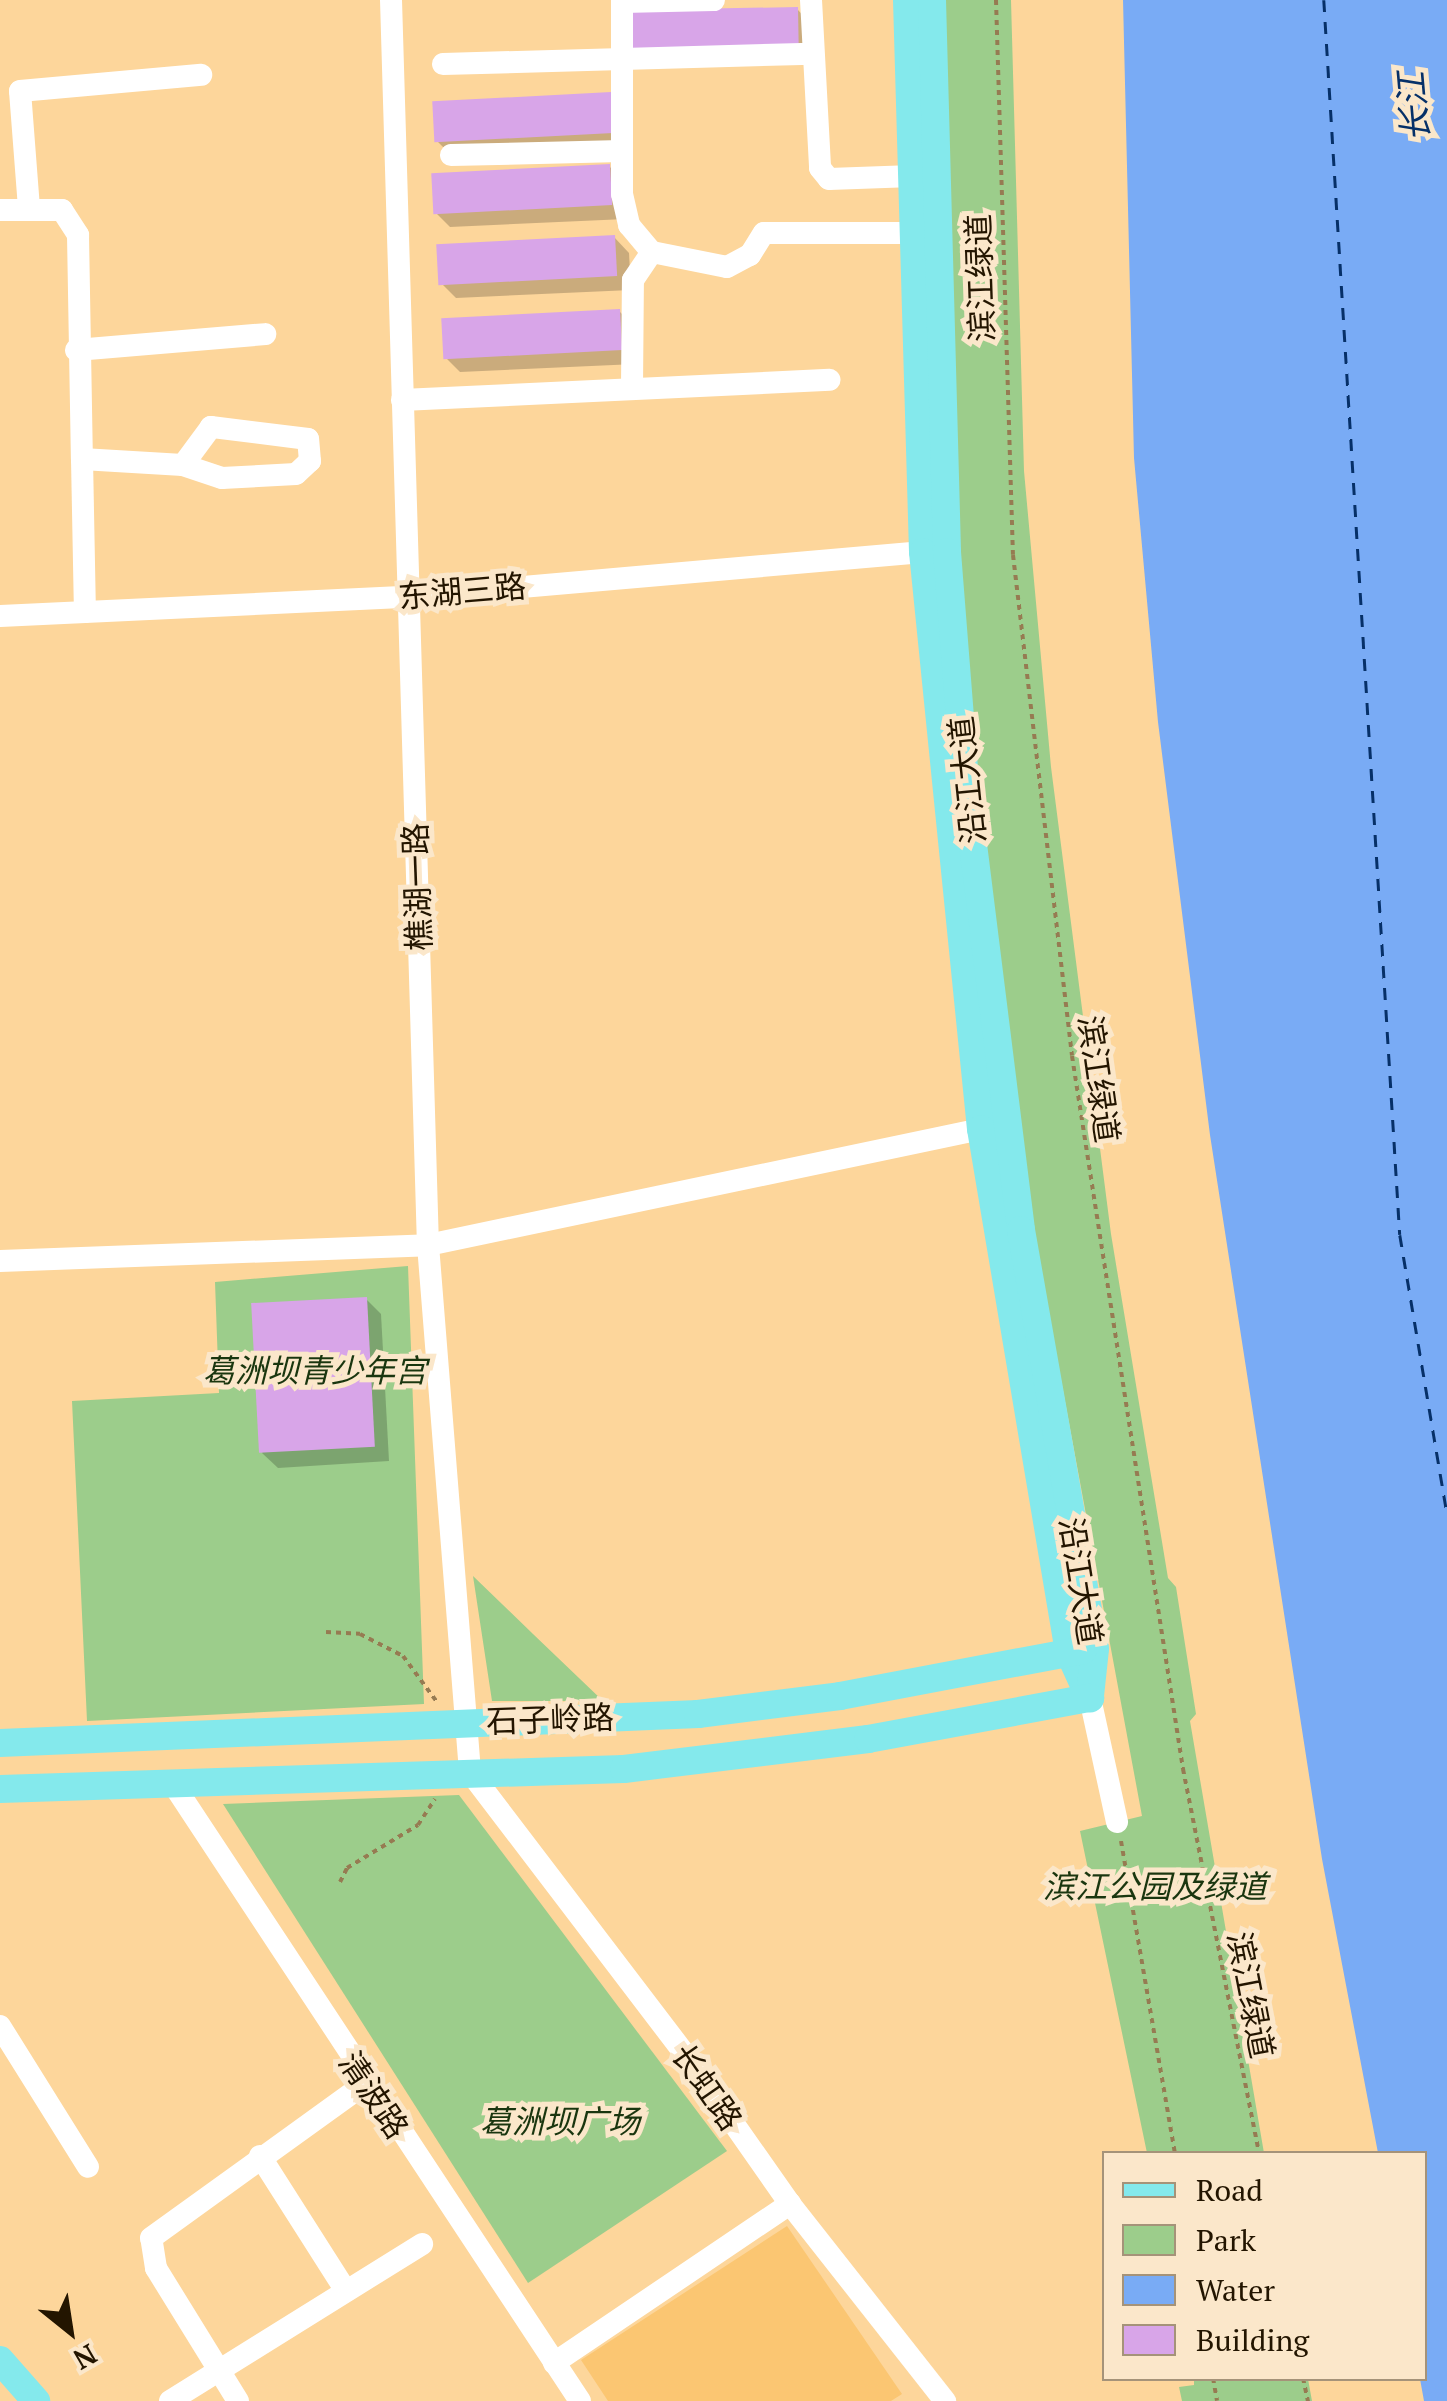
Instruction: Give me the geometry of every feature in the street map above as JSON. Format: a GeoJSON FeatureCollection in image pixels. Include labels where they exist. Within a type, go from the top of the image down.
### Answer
{"type":"FeatureCollection","features":[{"type":"Feature","properties":{"kind":"main road","name":"沿江大道"},"geometry":{"type":"LineString","coordinates":[[908,0],[923,552],[981,1129],[1082,1650]]}},
{"type":"Feature","properties":{"kind":"main road","name":"沿江大道"},"geometry":{"type":"LineString","coordinates":[[932,0],[947,552],[966,780],[1020,1230],[1090,1698]]}},
{"type":"Feature","properties":{"kind":"main road","name":"石子岭路"},"geometry":{"type":"LineString","coordinates":[[0,1743],[698,1714],[840,1696],[1082,1650]]}},
{"type":"Feature","properties":{"kind":"main road","name":"石子岭路"},"geometry":{"type":"LineString","coordinates":[[0,1789],[624,1770],[765,1754],[1090,1698]]}},
{"type":"Feature","properties":{"kind":"main road"},"geometry":{"type":"LineString","coordinates":[[0,2360],[36,2401]]}},
{"type":"Feature","properties":{"kind":"street","name":"樵湖一路"},"geometry":{"type":"LineString","coordinates":[[392,0],[428,1245],[470,1772]]}},
{"type":"Feature","properties":{"kind":"street"},"geometry":{"type":"LineString","coordinates":[[714,0],[622,1],[622,151],[629,226],[652,252],[727,267],[750,255],[764,233],[916,233]]}},
{"type":"Feature","properties":{"kind":"street"},"geometry":{"type":"LineString","coordinates":[[811,0],[815,154],[828,179],[913,176]]}},
{"type":"Feature","properties":{"kind":"street"},"geometry":{"type":"LineString","coordinates":[[443,64],[812,54]]}},
{"type":"Feature","properties":{"kind":"street"},"geometry":{"type":"LineString","coordinates":[[29,208],[20,91],[202,74]]}},
{"type":"Feature","properties":{"kind":"street"},"geometry":{"type":"LineString","coordinates":[[450,154],[622,151]]}},
{"type":"Feature","properties":{"kind":"street"},"geometry":{"type":"LineString","coordinates":[[0,210],[62,210],[78,235],[76,350],[85,612]]}},
{"type":"Feature","properties":{"kind":"street"},"geometry":{"type":"LineString","coordinates":[[632,387],[634,280],[652,252]]}},
{"type":"Feature","properties":{"kind":"street"},"geometry":{"type":"LineString","coordinates":[[76,350],[265,334]]}},
{"type":"Feature","properties":{"kind":"street"},"geometry":{"type":"LineString","coordinates":[[402,400],[830,380]]}},
{"type":"Feature","properties":{"kind":"street"},"geometry":{"type":"LineString","coordinates":[[82,459],[183,465],[222,478],[296,474],[310,460],[308,439],[211,428],[183,465]]}},
{"type":"Feature","properties":{"kind":"street","name":"东湖三路"},"geometry":{"type":"LineString","coordinates":[[0,616],[408,596],[923,552]]}},
{"type":"Feature","properties":{"kind":"street"},"geometry":{"type":"LineString","coordinates":[[0,1261],[428,1245],[981,1129]]}},
{"type":"Feature","properties":{"kind":"street"},"geometry":{"type":"LineString","coordinates":[[1090,1698],[1117,1822]]}},
{"type":"Feature","properties":{"kind":"street","name":"长虹路"},"geometry":{"type":"LineString","coordinates":[[470,1772],[685,2054],[790,2204],[935,2397]]}},
{"type":"Feature","properties":{"kind":"street","name":"清波路"},"geometry":{"type":"LineString","coordinates":[[174,1784],[366,2083],[580,2401]]}},
{"type":"Feature","properties":{"kind":"street"},"geometry":{"type":"LineString","coordinates":[[0,2026],[88,2167]]}},
{"type":"Feature","properties":{"kind":"street"},"geometry":{"type":"LineString","coordinates":[[238,2401],[156,2268],[151,2238],[366,2083]]}},
{"type":"Feature","properties":{"kind":"street"},"geometry":{"type":"LineString","coordinates":[[260,2156],[346,2291]]}},
{"type":"Feature","properties":{"kind":"street"},"geometry":{"type":"LineString","coordinates":[[554,2362],[790,2204]]}},
{"type":"Feature","properties":{"kind":"street"},"geometry":{"type":"LineString","coordinates":[[170,2401],[422,2244]]}},
{"type":"Feature","properties":{"kind":"path","name":"滨江绿道"},"geometry":{"type":"LineString","coordinates":[[996,0],[1013,555],[1072,1056],[1184,1769],[1258,2151]]}},
{"type":"Feature","properties":{"kind":"path"},"geometry":{"type":"LineString","coordinates":[[1117,1822],[1173,2151]]}},
{"type":"Feature","properties":{"kind":"shaded area"},"geometry":{"type":"Polygon","coordinates":[[[787,2226],[902,2394],[891,2401],[608,2401],[581,2360],[787,2226]]]}},
{"type":"Feature","properties":{"kind":"green space","name":"滨江公园及绿道"},"geometry":{"type":"Polygon","coordinates":[[[941,0],[1011,0],[1024,471],[1051,767],[1111,1234],[1168,1578],[1176,1587],[1196,1714],[1190,1721],[1264,2151],[1147,2151],[1080,1831],[1142,1816],[1020,1159],[974,753],[947,356],[941,0]]]}},
{"type":"Feature","properties":{"kind":"green space"},"geometry":{"type":"Polygon","coordinates":[[[408,1266],[424,1704],[87,1721],[72,1401],[219,1393],[215,1282],[408,1266]]]}},
{"type":"Feature","properties":{"kind":"green space"},"geometry":{"type":"Polygon","coordinates":[[[473,1576],[533,1634],[603,1701],[492,1701],[473,1576]]]}},
{"type":"Feature","properties":{"kind":"green space","name":"葛洲坝广场"},"geometry":{"type":"Polygon","coordinates":[[[459,1795],[727,2151],[528,2283],[223,1804],[459,1795]]]}},
{"type":"Feature","properties":{"kind":"green space"},"geometry":{"type":"Polygon","coordinates":[[[1194,2381],[1308,2381],[1312,2401],[1182,2401],[1179,2387],[1194,2385],[1194,2381]]]}},
{"type":"Feature","properties":{"kind":"water","name":"长江"},"geometry":{"type":"Polygon","coordinates":[[[1123,0],[1447,0],[1447,2401],[1424,2401],[1420,2381],[1427,2381],[1427,2151],[1378,2151],[1322,1859],[1210,1135],[1158,722],[1134,458],[1123,0]]]}},
{"type":"Feature","properties":{"kind":"building"},"geometry":{"type":"Polygon","coordinates":[[[798,7],[799,48],[632,51],[631,10],[798,7]]]}},
{"type":"Feature","properties":{"kind":"building"},"geometry":{"type":"Polygon","coordinates":[[[611,92],[613,133],[434,142],[432,101],[611,92]]]}},
{"type":"Feature","properties":{"kind":"building"},"geometry":{"type":"Polygon","coordinates":[[[610,164],[612,205],[433,214],[431,173],[610,164]]]}},
{"type":"Feature","properties":{"kind":"building"},"geometry":{"type":"Polygon","coordinates":[[[615,235],[617,276],[438,285],[436,244],[615,235]]]}},
{"type":"Feature","properties":{"kind":"building"},"geometry":{"type":"Polygon","coordinates":[[[620,309],[622,350],[443,359],[441,318],[620,309]]]}},
{"type":"Feature","properties":{"kind":"building","name":"葛洲坝青少年宫"},"geometry":{"type":"Polygon","coordinates":[[[367,1297],[375,1447],[259,1453],[251,1303],[367,1297]]]}},
{"type":"Feature","properties":{"kind":"ferry route"},"geometry":{"type":"LineString","coordinates":[[1324,0],[1400,1235],[1447,1514]]}}]}
